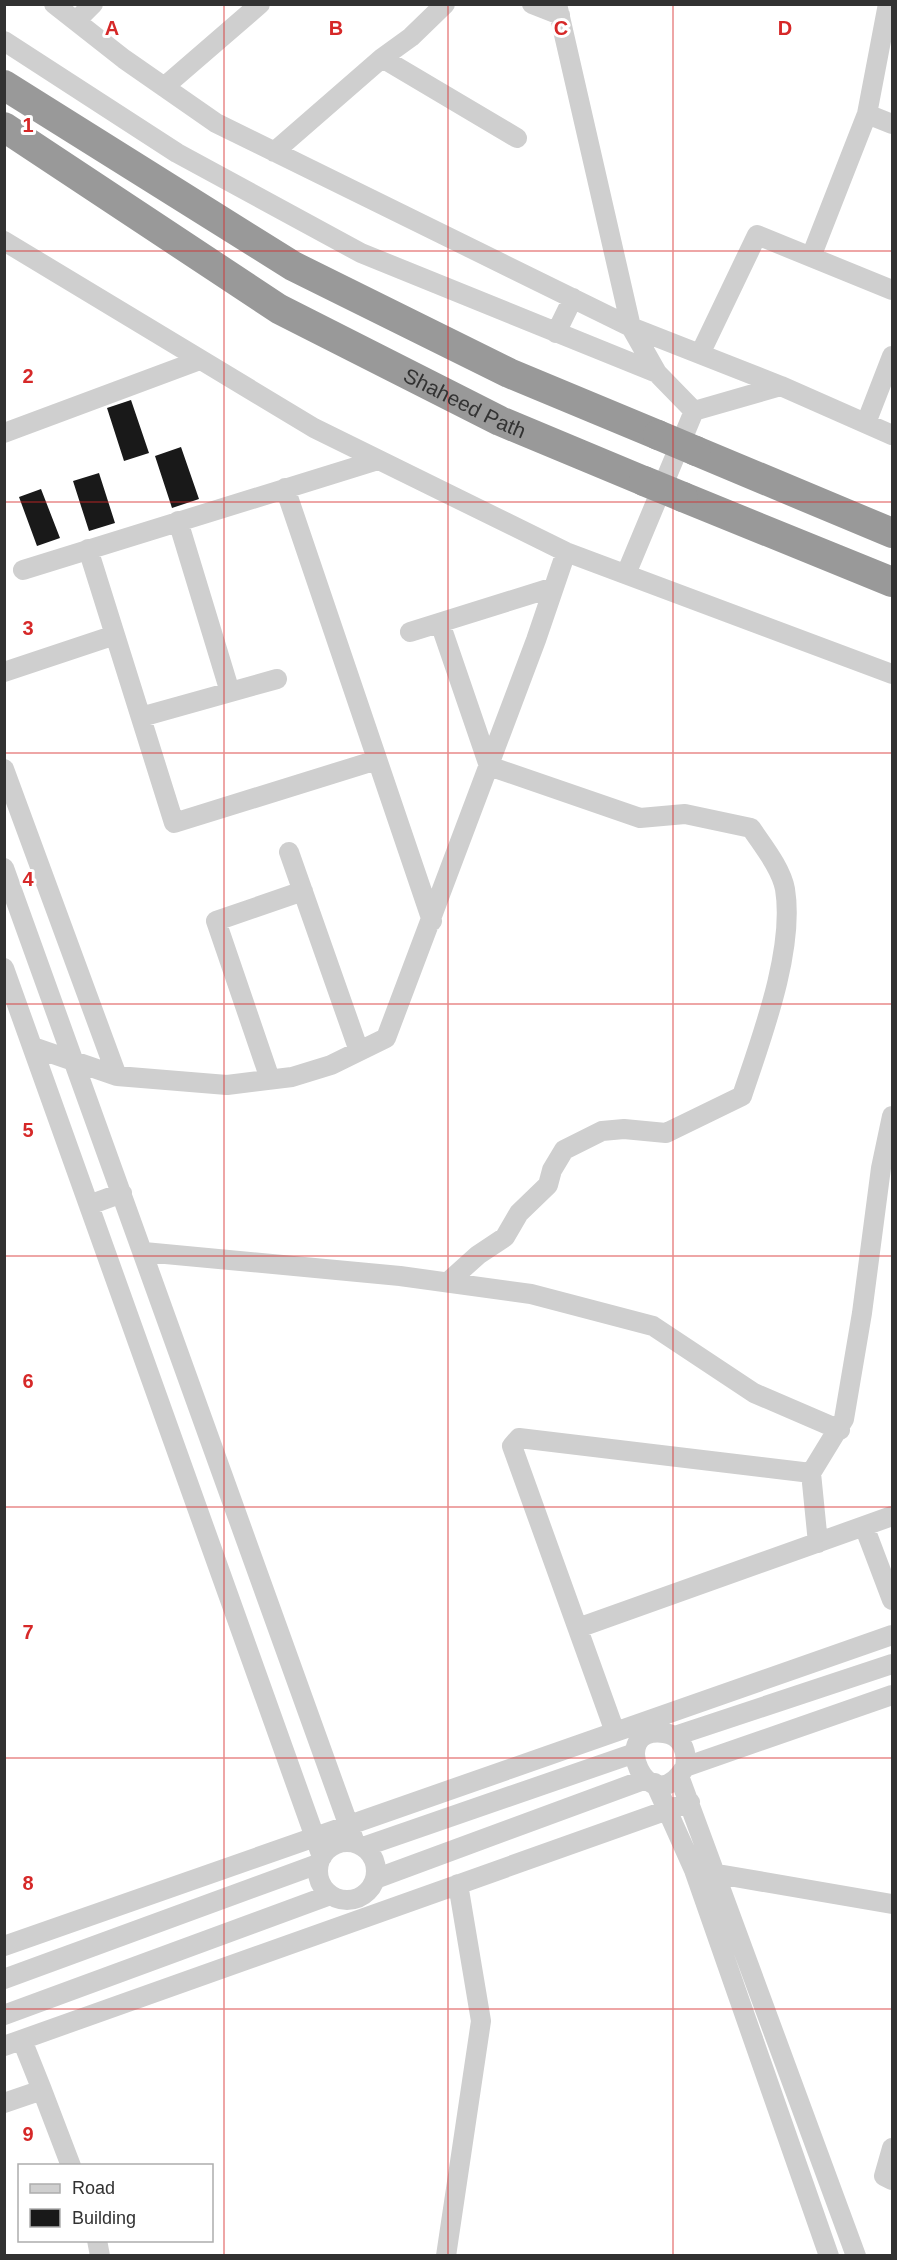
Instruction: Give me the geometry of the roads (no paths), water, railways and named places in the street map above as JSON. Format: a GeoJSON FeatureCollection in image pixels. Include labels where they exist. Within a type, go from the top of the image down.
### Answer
{"type":"FeatureCollection","features":[{"type":"Feature","properties":{"kind":"highway"},"geometry":{"type":"LineString","coordinates":[[4,85],[293,266],[509,374],[892,533]]}},
{"type":"Feature","properties":{"kind":"highway","name":"Shaheed Path"},"geometry":{"type":"LineString","coordinates":[[4,127],[279,309],[500,422],[892,582]]}},
{"type":"Feature","properties":{"kind":"street"},"geometry":{"type":"LineString","coordinates":[[54,4],[216,123],[631,327],[781,386],[892,435]]}},
{"type":"Feature","properties":{"kind":"street"},"geometry":{"type":"LineString","coordinates":[[76,21],[93,4]]}},
{"type":"Feature","properties":{"kind":"street"},"geometry":{"type":"LineString","coordinates":[[164,87],[260,4]]}},
{"type":"Feature","properties":{"kind":"street"},"geometry":{"type":"LineString","coordinates":[[274,152],[382,58],[411,37],[445,4]]}},
{"type":"Feature","properties":{"kind":"street"},"geometry":{"type":"LineString","coordinates":[[532,4],[558,10],[631,327],[657,373],[694,411]]}},
{"type":"Feature","properties":{"kind":"street"},"geometry":{"type":"LineString","coordinates":[[811,257],[867,114],[888,4]]}},
{"type":"Feature","properties":{"kind":"street"},"geometry":{"type":"LineString","coordinates":[[4,41],[177,153],[362,253],[657,373]]}},
{"type":"Feature","properties":{"kind":"street"},"geometry":{"type":"LineString","coordinates":[[382,58],[517,138]]}},
{"type":"Feature","properties":{"kind":"street"},"geometry":{"type":"LineString","coordinates":[[867,114],[892,124]]}},
{"type":"Feature","properties":{"kind":"street"},"geometry":{"type":"LineString","coordinates":[[699,354],[757,235],[892,290]]}},
{"type":"Feature","properties":{"kind":"street"},"geometry":{"type":"LineString","coordinates":[[4,241],[314,428],[566,552],[892,674]]}},
{"type":"Feature","properties":{"kind":"street"},"geometry":{"type":"LineString","coordinates":[[555,333],[573,298]]}},
{"type":"Feature","properties":{"kind":"street"},"geometry":{"type":"LineString","coordinates":[[866,423],[892,356]]}},
{"type":"Feature","properties":{"kind":"street"},"geometry":{"type":"LineString","coordinates":[[4,433],[200,360]]}},
{"type":"Feature","properties":{"kind":"street"},"geometry":{"type":"LineString","coordinates":[[694,411],[781,386]]}},
{"type":"Feature","properties":{"kind":"street"},"geometry":{"type":"LineString","coordinates":[[626,574],[694,411]]}},
{"type":"Feature","properties":{"kind":"street"},"geometry":{"type":"LineString","coordinates":[[23,570],[378,460]]}},
{"type":"Feature","properties":{"kind":"street"},"geometry":{"type":"LineString","coordinates":[[285,488],[432,921]]}},
{"type":"Feature","properties":{"kind":"street"},"geometry":{"type":"LineString","coordinates":[[178,521],[230,692]]}},
{"type":"Feature","properties":{"kind":"street"},"geometry":{"type":"LineString","coordinates":[[88,549],[174,823],[377,760]]}},
{"type":"Feature","properties":{"kind":"street"},"geometry":{"type":"LineString","coordinates":[[33,1047],[117,1076],[227,1085],[292,1077],[331,1065],[386,1038],[432,921],[566,552]]}},
{"type":"Feature","properties":{"kind":"street"},"geometry":{"type":"LineString","coordinates":[[410,632],[554,587]]}},
{"type":"Feature","properties":{"kind":"street"},"geometry":{"type":"LineString","coordinates":[[440,623],[489,766]]}},
{"type":"Feature","properties":{"kind":"street"},"geometry":{"type":"LineString","coordinates":[[4,672],[115,635]]}},
{"type":"Feature","properties":{"kind":"street"},"geometry":{"type":"LineString","coordinates":[[141,717],[277,679]]}},
{"type":"Feature","properties":{"kind":"street"},"geometry":{"type":"LineString","coordinates":[[448,1282],[478,1254],[505,1237],[519,1214],[548,1185],[552,1170],[564,1150],[602,1131],[624,1129],[666,1133],[742,1096],[772,1004],[784,935],[784,888],[773,863],[751,828],[684,814],[640,818],[489,766]]}},
{"type":"Feature","properties":{"kind":"street"},"geometry":{"type":"LineString","coordinates":[[4,769],[117,1076]]}},
{"type":"Feature","properties":{"kind":"street"},"geometry":{"type":"LineString","coordinates":[[289,852],[359,1051]]}},
{"type":"Feature","properties":{"kind":"street"},"geometry":{"type":"LineString","coordinates":[[4,868],[355,1838],[374,1861],[375,1879],[370,1888],[354,1899],[344,1900],[330,1895],[321,1883],[320,1860],[314,1837],[5,970]]}},
{"type":"Feature","properties":{"kind":"street"},"geometry":{"type":"LineString","coordinates":[[270,1080],[216,921],[303,891]]}},
{"type":"Feature","properties":{"kind":"street"},"geometry":{"type":"LineString","coordinates":[[818,1543],[811,1473],[840,1430],[862,1313],[881,1168],[892,1116]]}},
{"type":"Feature","properties":{"kind":"street"},"geometry":{"type":"LineString","coordinates":[[89,1205],[123,1194]]}},
{"type":"Feature","properties":{"kind":"street"},"geometry":{"type":"LineString","coordinates":[[144,1252],[448,1282],[531,1294],[653,1326],[754,1393],[840,1430]]}},
{"type":"Feature","properties":{"kind":"street"},"geometry":{"type":"LineString","coordinates":[[615,1732],[512,1446],[519,1438],[811,1473]]}},
{"type":"Feature","properties":{"kind":"street"},"geometry":{"type":"LineString","coordinates":[[579,1628],[892,1516]]}},
{"type":"Feature","properties":{"kind":"street"},"geometry":{"type":"LineString","coordinates":[[864,1526],[892,1600]]}},
{"type":"Feature","properties":{"kind":"street"},"geometry":{"type":"LineString","coordinates":[[4,1946],[314,1837],[355,1838],[615,1732],[892,1635]]}},
{"type":"Feature","properties":{"kind":"street"},"geometry":{"type":"LineString","coordinates":[[829,2256],[694,1870],[668,1810],[651,1781],[635,1764],[635,1753],[642,1740],[649,1735],[658,1732],[675,1736],[892,1664]]}},
{"type":"Feature","properties":{"kind":"street"},"geometry":{"type":"LineString","coordinates":[[375,1879],[651,1781],[667,1783],[682,1771],[892,1695]]}},
{"type":"Feature","properties":{"kind":"street"},"geometry":{"type":"LineString","coordinates":[[675,1736],[686,1751],[682,1771],[690,1802],[856,2256]]}},
{"type":"Feature","properties":{"kind":"street"},"geometry":{"type":"LineString","coordinates":[[4,1979],[320,1860],[336,1844],[635,1753]]}},
{"type":"Feature","properties":{"kind":"street"},"geometry":{"type":"LineString","coordinates":[[70,2164],[42,2090],[13,2043],[690,1802]]}},
{"type":"Feature","properties":{"kind":"street"},"geometry":{"type":"LineString","coordinates":[[694,1870],[892,1904]]}},
{"type":"Feature","properties":{"kind":"street"},"geometry":{"type":"LineString","coordinates":[[446,2256],[481,2021],[458,1884]]}},
{"type":"Feature","properties":{"kind":"street"},"geometry":{"type":"LineString","coordinates":[[4,2014],[330,1895]]}},
{"type":"Feature","properties":{"kind":"street"},"geometry":{"type":"LineString","coordinates":[[4,2103],[42,2090]]}},
{"type":"Feature","properties":{"kind":"street"},"geometry":{"type":"LineString","coordinates":[[892,2148],[884,2176],[892,2180]]}}]}
